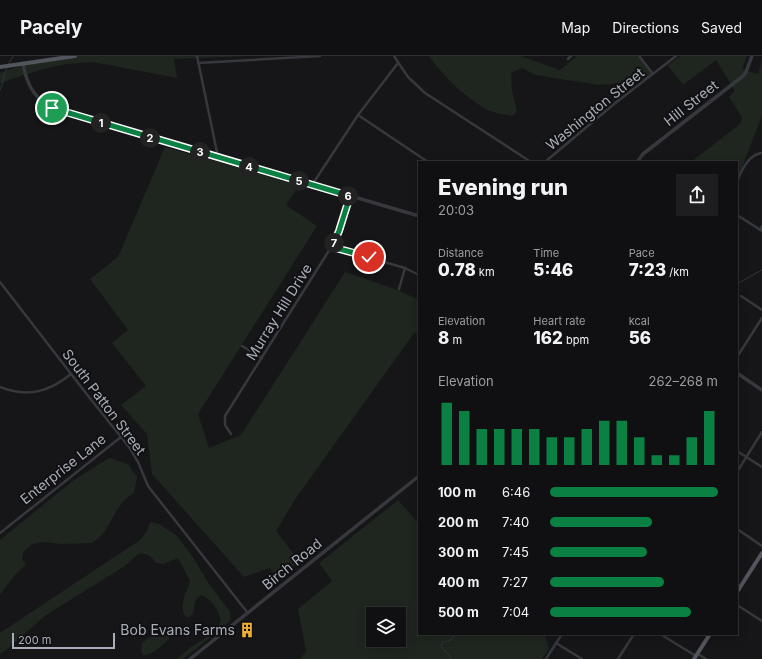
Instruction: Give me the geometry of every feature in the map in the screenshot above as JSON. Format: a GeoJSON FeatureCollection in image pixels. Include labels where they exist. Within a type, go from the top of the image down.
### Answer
{"type":"FeatureCollection","features":[{"type":"Feature","properties":{"kind":"main road"},"geometry":{"type":"LineString","coordinates":[[1,67],[75,56]]}},
{"type":"Feature","properties":{"kind":"main road"},"geometry":{"type":"LineString","coordinates":[[738,590],[762,553]]}},
{"type":"Feature","properties":{"kind":"main road"},"geometry":{"type":"LineString","coordinates":[[696,656],[709,635]]}},
{"type":"Feature","properties":{"kind":"street"},"geometry":{"type":"LineString","coordinates":[[197,56],[218,157]]}},
{"type":"Feature","properties":{"kind":"street"},"geometry":{"type":"LineString","coordinates":[[198,62],[320,56]]}},
{"type":"Feature","properties":{"kind":"street"},"geometry":{"type":"LineString","coordinates":[[394,56],[412,82],[425,93],[529,161]]}},
{"type":"Feature","properties":{"kind":"street"},"geometry":{"type":"LineString","coordinates":[[568,59],[571,56]]}},
{"type":"Feature","properties":{"kind":"street"},"geometry":{"type":"LineString","coordinates":[[639,56],[653,74]]}},
{"type":"Feature","properties":{"kind":"street","name":"Washington Street"},"geometry":{"type":"LineString","coordinates":[[546,161],[614,104],[676,56]]}},
{"type":"Feature","properties":{"kind":"street","name":"Hill Street"},"geometry":{"type":"LineString","coordinates":[[638,161],[643,154],[743,76],[752,56]]}},
{"type":"Feature","properties":{"kind":"street"},"geometry":{"type":"LineString","coordinates":[[312,185],[358,115],[398,63]]}},
{"type":"Feature","properties":{"kind":"street"},"geometry":{"type":"LineString","coordinates":[[23,64],[29,86],[36,97],[46,105],[58,110],[418,216]]}},
{"type":"Feature","properties":{"kind":"street"},"geometry":{"type":"LineString","coordinates":[[358,115],[427,161]]}},
{"type":"Feature","properties":{"kind":"street"},"geometry":{"type":"LineString","coordinates":[[738,180],[742,171],[752,158],[757,154],[762,153]]}},
{"type":"Feature","properties":{"kind":"street","name":"Murray Hill Drive"},"geometry":{"type":"LineString","coordinates":[[231,434],[225,425],[225,416],[332,247],[339,231],[350,196]]}},
{"type":"Feature","properties":{"kind":"street"},"geometry":{"type":"LineString","coordinates":[[738,216],[761,231],[762,226]]}},
{"type":"Feature","properties":{"kind":"street"},"geometry":{"type":"LineString","coordinates":[[332,247],[405,268],[418,274]]}},
{"type":"Feature","properties":{"kind":"street"},"geometry":{"type":"LineString","coordinates":[[399,289],[405,268]]}},
{"type":"Feature","properties":{"kind":"street","name":"South Patton Street"},"geometry":{"type":"LineString","coordinates":[[0,282],[70,374],[121,437],[134,455],[144,478],[152,491],[247,612]]}},
{"type":"Feature","properties":{"kind":"street"},"geometry":{"type":"LineString","coordinates":[[741,296],[762,310]]}},
{"type":"Feature","properties":{"kind":"street"},"geometry":{"type":"LineString","coordinates":[[738,355],[762,318]]}},
{"type":"Feature","properties":{"kind":"street"},"geometry":{"type":"LineString","coordinates":[[242,346],[262,358]]}},
{"type":"Feature","properties":{"kind":"street"},"geometry":{"type":"LineString","coordinates":[[0,388],[23,393],[39,391],[57,384],[70,374]]}},
{"type":"Feature","properties":{"kind":"street"},"geometry":{"type":"LineString","coordinates":[[738,374],[762,390]]}},
{"type":"Feature","properties":{"kind":"street"},"geometry":{"type":"LineString","coordinates":[[738,470],[762,432]]}},
{"type":"Feature","properties":{"kind":"street","name":"Enterprise Lane"},"geometry":{"type":"LineString","coordinates":[[0,533],[121,437]]}},
{"type":"Feature","properties":{"kind":"street"},"geometry":{"type":"LineString","coordinates":[[738,452],[762,467]]}},
{"type":"Feature","properties":{"kind":"street","name":"Birch Road"},"geometry":{"type":"LineString","coordinates":[[190,659],[418,477]]}},
{"type":"Feature","properties":{"kind":"street"},"geometry":{"type":"LineString","coordinates":[[738,530],[762,546]]}},
{"type":"Feature","properties":{"kind":"street"},"geometry":{"type":"LineString","coordinates":[[738,606],[762,621]]}},
{"type":"Feature","properties":{"kind":"street"},"geometry":{"type":"LineString","coordinates":[[546,659],[561,635]]}},
{"type":"Feature","properties":{"kind":"street"},"geometry":{"type":"LineString","coordinates":[[618,659],[633,635]]}},
{"type":"Feature","properties":{"kind":"street"},"geometry":{"type":"LineString","coordinates":[[662,635],[696,656],[706,659]]}},
{"type":"Feature","properties":{"kind":"street"},"geometry":{"type":"LineString","coordinates":[[556,643],[582,659]]}},
{"type":"Feature","properties":{"kind":"shaded area"},"geometry":{"type":"Polygon","coordinates":[[[75,56],[248,56],[174,59],[177,78],[93,62],[67,64],[43,69],[0,83],[0,73],[23,65],[75,56]]]}},
{"type":"Feature","properties":{"kind":"shaded area"},"geometry":{"type":"Polygon","coordinates":[[[429,56],[520,56],[560,70],[577,56],[637,56],[649,70],[654,73],[646,79],[598,85],[536,75],[522,68],[511,73],[512,91],[517,111],[513,116],[492,112],[470,99],[454,85],[429,56]]]}},
{"type":"Feature","properties":{"kind":"shaded area"},"geometry":{"type":"Polygon","coordinates":[[[680,56],[747,56],[742,69],[758,74],[762,62],[762,115],[738,178],[738,161],[692,161],[740,124],[742,117],[729,97],[735,91],[716,60],[683,85],[668,65],[680,56]]]}},
{"type":"Feature","properties":{"kind":"shaded area"},"geometry":{"type":"Polygon","coordinates":[[[165,147],[299,185],[286,205],[317,226],[198,414],[209,448],[241,435],[345,272],[398,290],[418,300],[418,335],[414,333],[296,498],[276,531],[300,562],[277,579],[270,568],[244,577],[152,474],[147,434],[121,405],[146,386],[112,343],[128,330],[90,279],[118,257],[165,147]]]}},
{"type":"Feature","properties":{"kind":"shaded area"},"geometry":{"type":"Polygon","coordinates":[[[109,458],[128,464],[137,477],[134,493],[120,506],[104,532],[92,543],[61,544],[44,542],[32,544],[24,551],[22,559],[26,564],[14,576],[0,595],[0,540],[74,480],[109,458]]]}},
{"type":"Feature","properties":{"kind":"shaded area"},"geometry":{"type":"Polygon","coordinates":[[[398,500],[418,523],[418,635],[545,635],[549,649],[542,659],[300,659],[306,651],[298,609],[332,581],[319,563],[398,500]]]}},
{"type":"Feature","properties":{"kind":"shaded area"},"geometry":{"type":"Polygon","coordinates":[[[150,522],[159,524],[176,535],[193,557],[207,581],[230,612],[231,619],[226,625],[183,659],[177,659],[191,647],[217,631],[221,620],[220,616],[211,602],[201,595],[196,600],[192,615],[187,618],[184,614],[183,605],[190,581],[178,558],[164,564],[156,563],[146,555],[138,554],[125,566],[46,615],[5,651],[0,653],[0,633],[140,540],[147,531],[150,522]]]}},
{"type":"Feature","properties":{"kind":"shaded area"},"geometry":{"type":"Polygon","coordinates":[[[159,630],[165,630],[169,634],[169,639],[153,652],[143,655],[141,651],[142,643],[159,630]]]}},
{"type":"Feature","properties":{"kind":"waterway"},"geometry":{"type":"LineString","coordinates":[[8,65],[13,56]]}},
{"type":"Feature","properties":{"kind":"waterway"},"geometry":{"type":"LineString","coordinates":[[0,90],[7,68]]}},
{"type":"Feature","properties":{"kind":"waterway"},"geometry":{"type":"LineString","coordinates":[[738,283],[762,270]]}},
{"type":"Feature","properties":{"kind":"waterway"},"geometry":{"type":"LineString","coordinates":[[451,659],[441,645],[443,642],[449,640],[455,635]]}},
{"type":"Feature","properties":{"kind":"place","name":"Bob Evans Farms"},"geometry":{"type":"Point","coordinates":[247,630]}},
{"type":"Feature","properties":{"kind":"route"},"geometry":{"type":"LineString","coordinates":[[52,108],[350,196],[339,231],[332,247],[369,257]]}}]}
